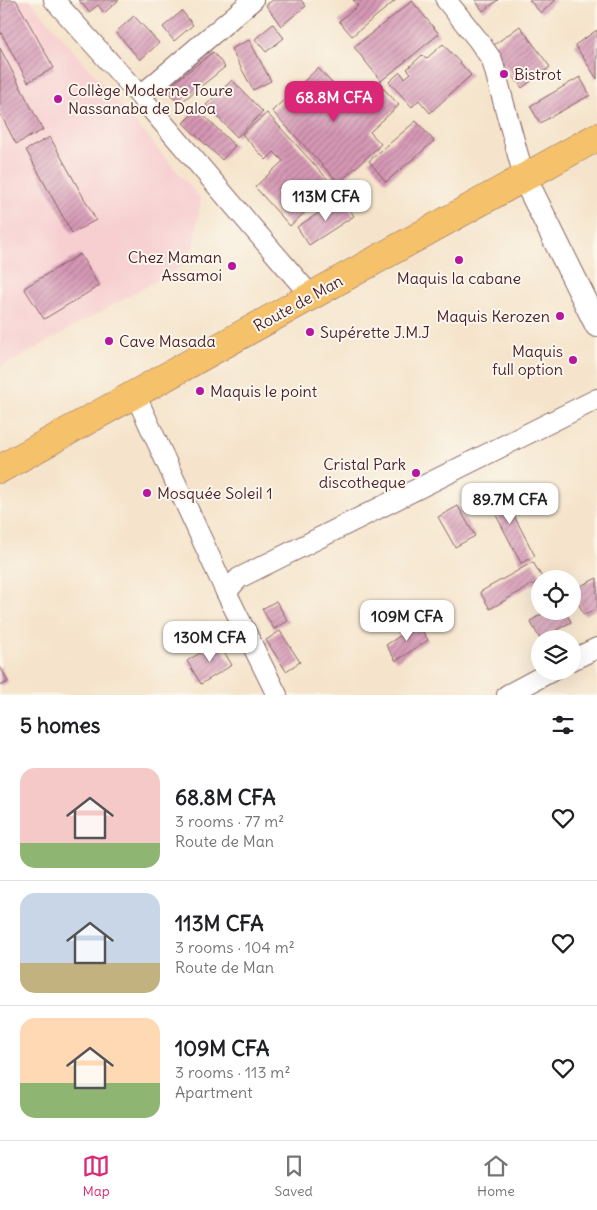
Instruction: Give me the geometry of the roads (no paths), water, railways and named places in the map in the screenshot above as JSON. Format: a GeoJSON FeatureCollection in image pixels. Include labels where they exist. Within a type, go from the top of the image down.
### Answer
{"type":"FeatureCollection","features":[{"type":"Feature","properties":{"kind":"highway","name":"Route de Man"},"geometry":{"type":"LineString","coordinates":[[0,469],[597,137]]}},
{"type":"Feature","properties":{"kind":"street"},"geometry":{"type":"LineString","coordinates":[[54,0],[140,96],[311,296]]}},
{"type":"Feature","properties":{"kind":"street"},"geometry":{"type":"LineString","coordinates":[[140,96],[253,0]]}},
{"type":"Feature","properties":{"kind":"street"},"geometry":{"type":"LineString","coordinates":[[446,0],[492,60],[524,178],[597,325]]}},
{"type":"Feature","properties":{"kind":"street"},"geometry":{"type":"LineString","coordinates":[[135,394],[226,592],[277,695]]}},
{"type":"Feature","properties":{"kind":"street"},"geometry":{"type":"LineString","coordinates":[[226,592],[239,578],[597,399]]}},
{"type":"Feature","properties":{"kind":"street"},"geometry":{"type":"LineString","coordinates":[[581,656],[597,648]]}},
{"type":"Feature","properties":{"kind":"street"},"geometry":{"type":"LineString","coordinates":[[507,695],[535,680]]}},
{"type":"Feature","properties":{"kind":"place","name":"Bistrot"},"geometry":{"type":"Point","coordinates":[504,74]}},
{"type":"Feature","properties":{"kind":"place","name":"Collège Moderne Toure Nassanaba de Daloa"},"geometry":{"type":"Point","coordinates":[58,99]}},
{"type":"Feature","properties":{"kind":"place","name":"Maquis la cabane"},"geometry":{"type":"Point","coordinates":[459,260]}},
{"type":"Feature","properties":{"kind":"place","name":"Chez Maman Assamoi"},"geometry":{"type":"Point","coordinates":[232,266]}},
{"type":"Feature","properties":{"kind":"place","name":"Maquis Kerozen"},"geometry":{"type":"Point","coordinates":[560,316]}},
{"type":"Feature","properties":{"kind":"place","name":"Supérette J.M.J"},"geometry":{"type":"Point","coordinates":[310,332]}},
{"type":"Feature","properties":{"kind":"place","name":"Cave Masada"},"geometry":{"type":"Point","coordinates":[109,341]}},
{"type":"Feature","properties":{"kind":"place","name":"Maquis full option"},"geometry":{"type":"Point","coordinates":[573,360]}},
{"type":"Feature","properties":{"kind":"place","name":"Maquis le point"},"geometry":{"type":"Point","coordinates":[200,391]}},
{"type":"Feature","properties":{"kind":"place","name":"Cristal Park discotheque"},"geometry":{"type":"Point","coordinates":[416,473]}},
{"type":"Feature","properties":{"kind":"place","name":"Mosquée Soleil 1"},"geometry":{"type":"Point","coordinates":[147,493]}}]}
